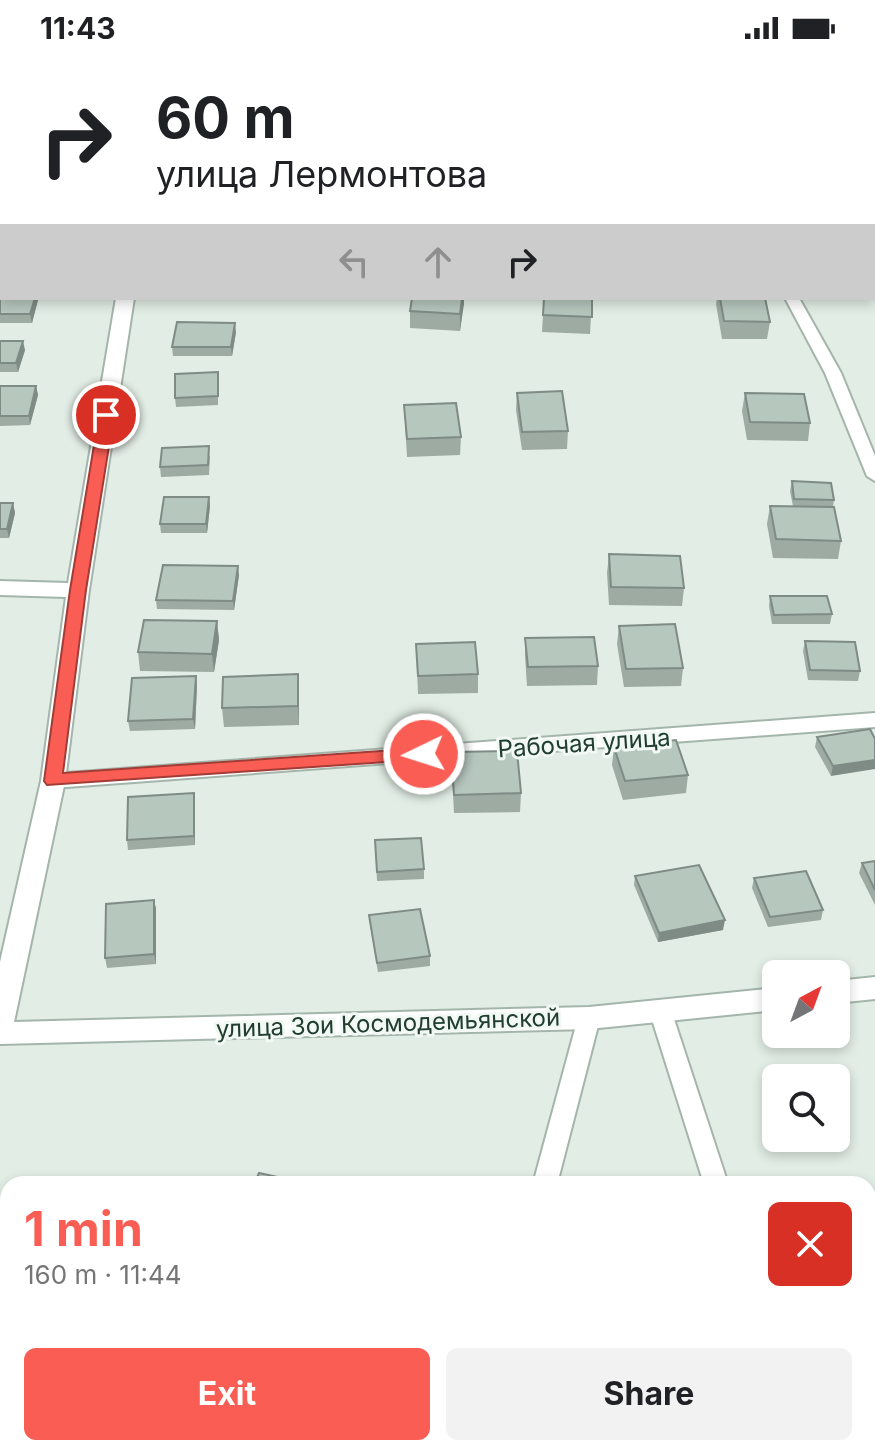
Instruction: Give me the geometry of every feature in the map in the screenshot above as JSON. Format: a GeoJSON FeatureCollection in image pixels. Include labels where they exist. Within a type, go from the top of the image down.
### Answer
{"type":"FeatureCollection","features":[{"type":"Feature","properties":{"kind":"street"},"geometry":{"type":"LineString","coordinates":[[0,1023],[53,781],[78,590],[125,300]]}},
{"type":"Feature","properties":{"kind":"street"},"geometry":{"type":"LineString","coordinates":[[0,588],[78,590]]}},
{"type":"Feature","properties":{"kind":"street"},"geometry":{"type":"LineString","coordinates":[[850,991],[875,988]]}},
{"type":"Feature","properties":{"kind":"street","name":"улица Зои Космодемьянской"},"geometry":{"type":"LineString","coordinates":[[0,1033],[589,1018],[762,1001]]}},
{"type":"Feature","properties":{"kind":"lane"},"geometry":{"type":"LineString","coordinates":[[793,300],[833,373],[875,476]]}},
{"type":"Feature","properties":{"kind":"lane","name":"Рабочая улица"},"geometry":{"type":"LineString","coordinates":[[53,781],[875,720]]}},
{"type":"Feature","properties":{"kind":"lane"},"geometry":{"type":"LineString","coordinates":[[661,1013],[713,1176]]}},
{"type":"Feature","properties":{"kind":"lane"},"geometry":{"type":"LineString","coordinates":[[547,1176],[589,1018]]}},
{"type":"Feature","properties":{"kind":"building"},"geometry":{"type":"Polygon","coordinates":[[[0,300],[34,300],[30,314],[0,314],[0,300]]]}},
{"type":"Feature","properties":{"kind":"building"},"geometry":{"type":"Polygon","coordinates":[[[412,300],[462,300],[460,314],[410,311],[412,300]]]}},
{"type":"Feature","properties":{"kind":"building"},"geometry":{"type":"Polygon","coordinates":[[[544,300],[592,300],[592,317],[543,315],[544,300]]]}},
{"type":"Feature","properties":{"kind":"building"},"geometry":{"type":"Polygon","coordinates":[[[720,300],[765,300],[770,322],[724,321],[720,300]]]}},
{"type":"Feature","properties":{"kind":"building"},"geometry":{"type":"Polygon","coordinates":[[[177,322],[235,323],[231,347],[172,347],[177,322]]]}},
{"type":"Feature","properties":{"kind":"building"},"geometry":{"type":"Polygon","coordinates":[[[0,341],[23,341],[16,363],[0,363],[0,341]]]}},
{"type":"Feature","properties":{"kind":"building"},"geometry":{"type":"Polygon","coordinates":[[[218,372],[218,396],[175,398],[175,374],[218,372]]]}},
{"type":"Feature","properties":{"kind":"building"},"geometry":{"type":"Polygon","coordinates":[[[0,386],[36,386],[29,416],[0,416],[0,386]]]}},
{"type":"Feature","properties":{"kind":"building"},"geometry":{"type":"Polygon","coordinates":[[[562,391],[568,431],[522,432],[517,393],[562,391]]]}},
{"type":"Feature","properties":{"kind":"building"},"geometry":{"type":"Polygon","coordinates":[[[745,393],[804,394],[810,423],[750,422],[745,393]]]}},
{"type":"Feature","properties":{"kind":"building"},"geometry":{"type":"Polygon","coordinates":[[[456,403],[461,437],[407,439],[404,405],[456,403]]]}},
{"type":"Feature","properties":{"kind":"building"},"geometry":{"type":"Polygon","coordinates":[[[209,446],[208,465],[160,467],[162,448],[209,446]]]}},
{"type":"Feature","properties":{"kind":"building"},"geometry":{"type":"Polygon","coordinates":[[[792,481],[831,483],[834,500],[794,499],[792,481]]]}},
{"type":"Feature","properties":{"kind":"building"},"geometry":{"type":"Polygon","coordinates":[[[164,497],[209,497],[206,524],[160,524],[164,497]]]}},
{"type":"Feature","properties":{"kind":"building"},"geometry":{"type":"Polygon","coordinates":[[[0,503],[13,503],[7,529],[0,529],[0,503]]]}},
{"type":"Feature","properties":{"kind":"building"},"geometry":{"type":"Polygon","coordinates":[[[770,506],[834,507],[841,541],[776,539],[770,506]]]}},
{"type":"Feature","properties":{"kind":"building"},"geometry":{"type":"Polygon","coordinates":[[[609,554],[680,556],[684,588],[611,587],[609,554]]]}},
{"type":"Feature","properties":{"kind":"building"},"geometry":{"type":"Polygon","coordinates":[[[163,565],[238,566],[233,601],[156,600],[163,565]]]}},
{"type":"Feature","properties":{"kind":"building"},"geometry":{"type":"Polygon","coordinates":[[[770,596],[827,596],[832,614],[774,615],[770,596]]]}},
{"type":"Feature","properties":{"kind":"building"},"geometry":{"type":"Polygon","coordinates":[[[144,620],[217,621],[212,654],[138,652],[144,620]]]}},
{"type":"Feature","properties":{"kind":"building"},"geometry":{"type":"Polygon","coordinates":[[[675,624],[683,668],[626,669],[619,626],[675,624]]]}},
{"type":"Feature","properties":{"kind":"building"},"geometry":{"type":"Polygon","coordinates":[[[594,637],[598,666],[528,667],[525,638],[594,637]]]}},
{"type":"Feature","properties":{"kind":"building"},"geometry":{"type":"Polygon","coordinates":[[[805,641],[855,642],[860,671],[810,670],[805,641]]]}},
{"type":"Feature","properties":{"kind":"building"},"geometry":{"type":"Polygon","coordinates":[[[475,642],[478,674],[418,676],[416,644],[475,642]]]}},
{"type":"Feature","properties":{"kind":"building"},"geometry":{"type":"Polygon","coordinates":[[[298,674],[298,706],[222,708],[223,677],[298,674]]]}},
{"type":"Feature","properties":{"kind":"building"},"geometry":{"type":"Polygon","coordinates":[[[196,676],[193,719],[128,721],[132,678],[196,676]]]}},
{"type":"Feature","properties":{"kind":"building"},"geometry":{"type":"Polygon","coordinates":[[[870,729],[875,739],[875,760],[833,766],[817,737],[870,729]]]}},
{"type":"Feature","properties":{"kind":"building"},"geometry":{"type":"Polygon","coordinates":[[[676,740],[688,775],[625,781],[614,747],[676,740]]]}},
{"type":"Feature","properties":{"kind":"building"},"geometry":{"type":"Polygon","coordinates":[[[517,751],[521,793],[454,795],[451,752],[517,751]]]}},
{"type":"Feature","properties":{"kind":"building"},"geometry":{"type":"Polygon","coordinates":[[[194,793],[194,836],[127,840],[128,797],[194,793]]]}},
{"type":"Feature","properties":{"kind":"building"},"geometry":{"type":"Polygon","coordinates":[[[421,838],[424,869],[377,872],[375,840],[421,838]]]}},
{"type":"Feature","properties":{"kind":"building"},"geometry":{"type":"Polygon","coordinates":[[[875,861],[875,890],[862,863],[875,861]]]}},
{"type":"Feature","properties":{"kind":"building"},"geometry":{"type":"Polygon","coordinates":[[[699,865],[725,920],[659,933],[635,876],[699,865]]]}},
{"type":"Feature","properties":{"kind":"building"},"geometry":{"type":"Polygon","coordinates":[[[806,871],[823,910],[770,917],[754,878],[806,871]]]}},
{"type":"Feature","properties":{"kind":"building"},"geometry":{"type":"Polygon","coordinates":[[[154,900],[154,954],[105,958],[106,904],[154,900]]]}},
{"type":"Feature","properties":{"kind":"building"},"geometry":{"type":"Polygon","coordinates":[[[420,909],[430,956],[377,963],[369,915],[420,909]]]}},
{"type":"Feature","properties":{"kind":"route"},"geometry":{"type":"LineString","coordinates":[[106,415],[78,590],[53,781],[424,754]]}}]}
